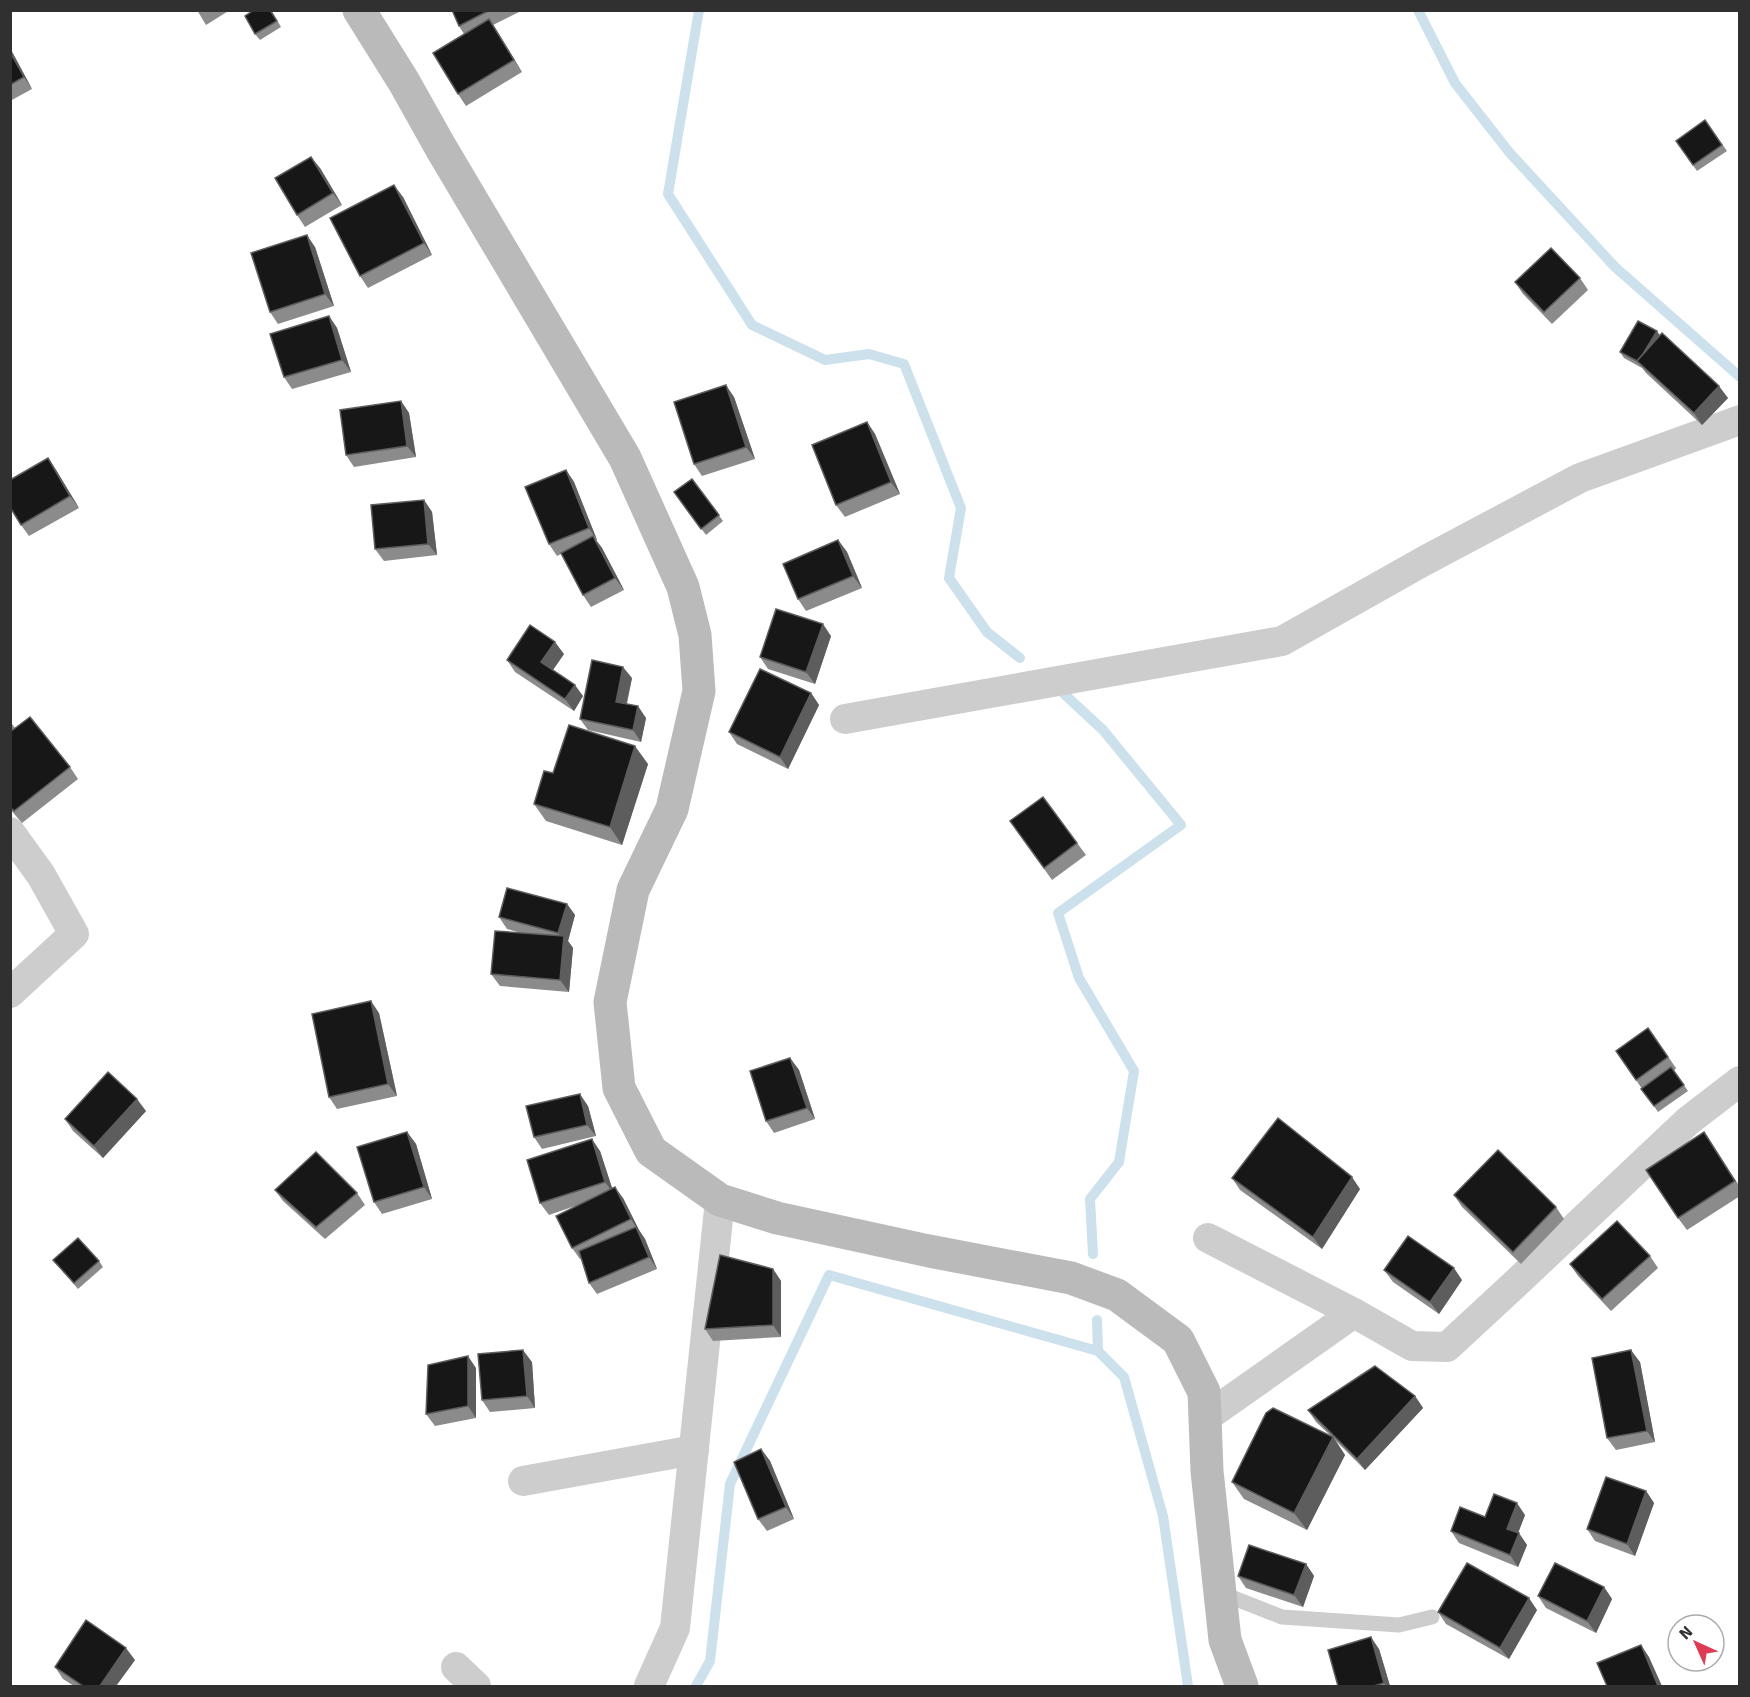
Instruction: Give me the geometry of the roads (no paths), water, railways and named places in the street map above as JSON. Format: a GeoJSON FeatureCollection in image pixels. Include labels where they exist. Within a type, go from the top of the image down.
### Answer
{"type":"FeatureCollection","features":[{"type":"Feature","properties":{"kind":"main road"},"geometry":{"type":"LineString","coordinates":[[359,10],[404,82],[625,458],[683,587],[695,635],[699,691],[672,809],[633,890],[610,1002],[619,1088],[651,1151],[720,1200],[777,1218],[812,1226],[1071,1278],[1117,1295],[1178,1340],[1204,1392],[1207,1470],[1225,1640],[1242,1686]]}},
{"type":"Feature","properties":{"kind":"street"},"geometry":{"type":"LineString","coordinates":[[845,719],[1282,642],[1424,561],[1580,478],[1740,420]]}},
{"type":"Feature","properties":{"kind":"street"},"geometry":{"type":"LineString","coordinates":[[10,832],[41,875],[74,934],[10,993]]}},
{"type":"Feature","properties":{"kind":"street"},"geometry":{"type":"LineString","coordinates":[[1208,1238],[1354,1312],[1412,1346],[1447,1347],[1515,1286],[1688,1121],[1740,1082]]}},
{"type":"Feature","properties":{"kind":"street"},"geometry":{"type":"LineString","coordinates":[[649,1686],[675,1628],[720,1200]]}},
{"type":"Feature","properties":{"kind":"street"},"geometry":{"type":"LineString","coordinates":[[1205,1418],[1354,1312]]}},
{"type":"Feature","properties":{"kind":"street"},"geometry":{"type":"LineString","coordinates":[[523,1481],[694,1450]]}},
{"type":"Feature","properties":{"kind":"lane"},"geometry":{"type":"LineString","coordinates":[[1221,1593],[1282,1617],[1399,1625],[1432,1617]]}},
{"type":"Feature","properties":{"kind":"waterway"},"geometry":{"type":"LineString","coordinates":[[699,10],[668,194],[752,325],[825,360],[869,354],[904,364],[961,508],[949,578],[987,632],[1020,658]]}},
{"type":"Feature","properties":{"kind":"waterway"},"geometry":{"type":"LineString","coordinates":[[1418,10],[1455,83],[1509,152],[1615,267],[1740,377]]}},
{"type":"Feature","properties":{"kind":"waterway"},"geometry":{"type":"LineString","coordinates":[[1062,692],[1103,730],[1181,825],[1058,913],[1079,978],[1134,1071],[1119,1162],[1090,1199],[1093,1254]]}},
{"type":"Feature","properties":{"kind":"waterway"},"geometry":{"type":"LineString","coordinates":[[696,1686],[710,1661],[730,1484],[829,1275],[1098,1351]]}},
{"type":"Feature","properties":{"kind":"waterway"},"geometry":{"type":"LineString","coordinates":[[1097,1320],[1098,1351],[1124,1377],[1163,1516],[1188,1686]]}}]}
